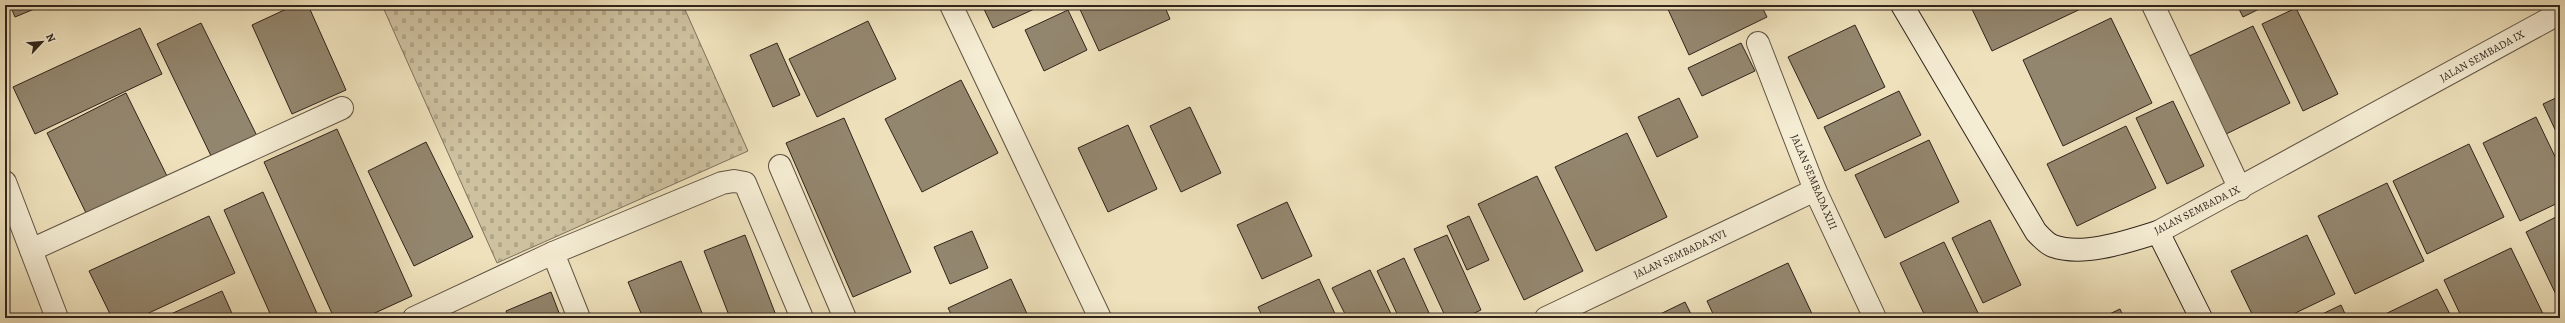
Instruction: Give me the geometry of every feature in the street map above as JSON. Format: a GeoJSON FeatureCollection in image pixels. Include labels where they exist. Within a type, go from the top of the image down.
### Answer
{"type":"FeatureCollection","features":[{"type":"Feature","properties":{"kind":"street"},"geometry":{"type":"LineString","coordinates":[[950,5],[1100,318]]}},
{"type":"Feature","properties":{"kind":"street","name":"JALAN SEMBADA IX"},"geometry":{"type":"LineString","coordinates":[[1902,5],[2036,232],[2051,246],[2066,250],[2113,246],[2158,232],[2560,14]]}},
{"type":"Feature","properties":{"kind":"street"},"geometry":{"type":"LineString","coordinates":[[2153,5],[2240,188]]}},
{"type":"Feature","properties":{"kind":"street","name":"JALAN SEMBADA XIII"},"geometry":{"type":"LineString","coordinates":[[1758,43],[1815,190],[1875,318]]}},
{"type":"Feature","properties":{"kind":"street"},"geometry":{"type":"LineString","coordinates":[[31,250],[342,108]]}},
{"type":"Feature","properties":{"kind":"street"},"geometry":{"type":"LineString","coordinates":[[780,166],[845,318]]}},
{"type":"Feature","properties":{"kind":"street"},"geometry":{"type":"LineString","coordinates":[[414,318],[553,253],[722,183],[734,181],[745,183],[802,318]]}},
{"type":"Feature","properties":{"kind":"street"},"geometry":{"type":"LineString","coordinates":[[5,182],[57,318]]}},
{"type":"Feature","properties":{"kind":"street","name":"JALAN SEMBADA XVI"},"geometry":{"type":"LineString","coordinates":[[1546,318],[1815,190]]}},
{"type":"Feature","properties":{"kind":"street"},"geometry":{"type":"LineString","coordinates":[[2158,232],[2200,318]]}},
{"type":"Feature","properties":{"kind":"street"},"geometry":{"type":"LineString","coordinates":[[553,253],[579,318]]}},
{"type":"Feature","properties":{"kind":"green space"},"geometry":{"type":"Polygon","coordinates":[[[382,5],[683,5],[748,151],[497,263],[382,5]]]}},
{"type":"Feature","properties":{"kind":"building"},"geometry":{"type":"Polygon","coordinates":[[[10,5],[44,5],[15,17],[10,5]]]}},
{"type":"Feature","properties":{"kind":"building"},"geometry":{"type":"Polygon","coordinates":[[[295,5],[308,5],[346,90],[292,114],[252,25],[295,5]]]}},
{"type":"Feature","properties":{"kind":"building"},"geometry":{"type":"Polygon","coordinates":[[[982,5],[1043,5],[993,28],[982,5]]]}},
{"type":"Feature","properties":{"kind":"building"},"geometry":{"type":"Polygon","coordinates":[[[1078,5],[1164,5],[1170,19],[1099,51],[1078,5]]]}},
{"type":"Feature","properties":{"kind":"building"},"geometry":{"type":"Polygon","coordinates":[[[1666,5],[1761,5],[1767,17],[1689,55],[1666,5]]]}},
{"type":"Feature","properties":{"kind":"building"},"geometry":{"type":"Polygon","coordinates":[[[1970,5],[2089,5],[1992,51],[1970,5]]]}},
{"type":"Feature","properties":{"kind":"building"},"geometry":{"type":"Polygon","coordinates":[[[2237,5],[2267,5],[2243,17],[2237,5]]]}},
{"type":"Feature","properties":{"kind":"building"},"geometry":{"type":"Polygon","coordinates":[[[2296,8],[2338,94],[2303,111],[2262,24],[2296,8]]]}},
{"type":"Feature","properties":{"kind":"building"},"geometry":{"type":"Polygon","coordinates":[[[1068,10],[1087,50],[1044,71],[1025,30],[1068,10]]]}},
{"type":"Feature","properties":{"kind":"building"},"geometry":{"type":"Polygon","coordinates":[[[2111,18],[2152,103],[2063,146],[2023,60],[2111,18]]]}},
{"type":"Feature","properties":{"kind":"building"},"geometry":{"type":"Polygon","coordinates":[[[868,21],[896,79],[817,117],[789,59],[868,21]]]}},
{"type":"Feature","properties":{"kind":"building"},"geometry":{"type":"Polygon","coordinates":[[[201,23],[259,140],[214,162],[157,44],[201,23]]]}},
{"type":"Feature","properties":{"kind":"building"},"geometry":{"type":"Polygon","coordinates":[[[1855,25],[1885,87],[1818,119],[1788,57],[1855,25]]]}},
{"type":"Feature","properties":{"kind":"building"},"geometry":{"type":"Polygon","coordinates":[[[2253,26],[2290,103],[2224,135],[2187,57],[2253,26]]]}},
{"type":"Feature","properties":{"kind":"building"},"geometry":{"type":"Polygon","coordinates":[[[140,28],[162,74],[35,134],[13,87],[140,28]]]}},
{"type":"Feature","properties":{"kind":"building"},"geometry":{"type":"Polygon","coordinates":[[[777,43],[800,95],[773,107],[750,55],[777,43]]]}},
{"type":"Feature","properties":{"kind":"building"},"geometry":{"type":"Polygon","coordinates":[[[1741,43],[1755,71],[1702,96],[1688,68],[1741,43]]]}},
{"type":"Feature","properties":{"kind":"building"},"geometry":{"type":"Polygon","coordinates":[[[961,80],[998,153],[922,192],[885,119],[961,80]]]}},
{"type":"Feature","properties":{"kind":"building"},"geometry":{"type":"Polygon","coordinates":[[[1899,91],[1921,135],[1845,171],[1824,127],[1899,91]]]}},
{"type":"Feature","properties":{"kind":"building"},"geometry":{"type":"Polygon","coordinates":[[[126,93],[168,178],[88,217],[47,133],[126,93]]]}},
{"type":"Feature","properties":{"kind":"building"},"geometry":{"type":"Polygon","coordinates":[[[2560,96],[2560,140],[2543,104],[2560,96]]]}},
{"type":"Feature","properties":{"kind":"building"},"geometry":{"type":"Polygon","coordinates":[[[1679,98],[1698,137],[1657,157],[1638,117],[1679,98]]]}},
{"type":"Feature","properties":{"kind":"building"},"geometry":{"type":"Polygon","coordinates":[[[2173,101],[2204,166],[2167,184],[2136,118],[2173,101]]]}},
{"type":"Feature","properties":{"kind":"building"},"geometry":{"type":"Polygon","coordinates":[[[1190,107],[1221,173],[1181,192],[1150,126],[1190,107]]]}},
{"type":"Feature","properties":{"kind":"building"},"geometry":{"type":"Polygon","coordinates":[[[2536,117],[2560,167],[2560,202],[2520,221],[2483,143],[2536,117]]]}},
{"type":"Feature","properties":{"kind":"building"},"geometry":{"type":"Polygon","coordinates":[[[844,118],[911,272],[853,297],[786,143],[844,118]]]}},
{"type":"Feature","properties":{"kind":"building"},"geometry":{"type":"Polygon","coordinates":[[[1128,125],[1157,189],[1108,212],[1078,148],[1128,125]]]}},
{"type":"Feature","properties":{"kind":"building"},"geometry":{"type":"Polygon","coordinates":[[[2126,126],[2156,188],[2077,226],[2047,164],[2126,126]]]}},
{"type":"Feature","properties":{"kind":"building"},"geometry":{"type":"Polygon","coordinates":[[[337,129],[412,296],[364,318],[334,318],[264,162],[337,129]]]}},
{"type":"Feature","properties":{"kind":"building"},"geometry":{"type":"Polygon","coordinates":[[[1627,133],[1667,217],[1596,251],[1555,167],[1627,133]]]}},
{"type":"Feature","properties":{"kind":"building"},"geometry":{"type":"Polygon","coordinates":[[[1929,140],[1959,202],[1885,238],[1855,175],[1929,140]]]}},
{"type":"Feature","properties":{"kind":"building"},"geometry":{"type":"Polygon","coordinates":[[[426,142],[473,237],[414,266],[368,171],[426,142]]]}},
{"type":"Feature","properties":{"kind":"building"},"geometry":{"type":"Polygon","coordinates":[[[2469,144],[2504,217],[2427,254],[2393,181],[2469,144]]]}},
{"type":"Feature","properties":{"kind":"building"},"geometry":{"type":"Polygon","coordinates":[[[1537,176],[1583,271],[1524,300],[1478,204],[1537,176]]]}},
{"type":"Feature","properties":{"kind":"building"},"geometry":{"type":"Polygon","coordinates":[[[2387,183],[2424,261],[2355,294],[2318,216],[2387,183]]]}},
{"type":"Feature","properties":{"kind":"building"},"geometry":{"type":"Polygon","coordinates":[[[263,192],[319,318],[272,318],[224,210],[263,192]]]}},
{"type":"Feature","properties":{"kind":"building"},"geometry":{"type":"Polygon","coordinates":[[[1287,202],[1312,256],[1262,279],[1237,225],[1287,202]]]}},
{"type":"Feature","properties":{"kind":"building"},"geometry":{"type":"Polygon","coordinates":[[[2560,215],[2560,303],[2526,232],[2560,215]]]}},
{"type":"Feature","properties":{"kind":"building"},"geometry":{"type":"Polygon","coordinates":[[[209,216],[235,273],[138,318],[112,318],[89,271],[209,216]]]}},
{"type":"Feature","properties":{"kind":"building"},"geometry":{"type":"Polygon","coordinates":[[[1469,216],[1489,260],[1467,270],[1447,226],[1469,216]]]}},
{"type":"Feature","properties":{"kind":"building"},"geometry":{"type":"Polygon","coordinates":[[[1990,220],[2021,285],[1983,303],[1952,238],[1990,220]]]}},
{"type":"Feature","properties":{"kind":"building"},"geometry":{"type":"Polygon","coordinates":[[[972,231],[988,268],[950,284],[934,247],[972,231]]]}},
{"type":"Feature","properties":{"kind":"building"},"geometry":{"type":"Polygon","coordinates":[[[745,235],[777,318],[730,318],[704,251],[745,235]]]}},
{"type":"Feature","properties":{"kind":"building"},"geometry":{"type":"Polygon","coordinates":[[[1447,235],[1481,310],[1464,318],[1446,318],[1414,249],[1447,235]]]}},
{"type":"Feature","properties":{"kind":"building"},"geometry":{"type":"Polygon","coordinates":[[[2307,235],[2335,294],[2285,318],[2254,318],[2231,271],[2307,235]]]}},
{"type":"Feature","properties":{"kind":"building"},"geometry":{"type":"Polygon","coordinates":[[[1944,242],[1980,317],[1978,318],[1926,318],[1900,263],[1944,242]]]}},
{"type":"Feature","properties":{"kind":"building"},"geometry":{"type":"Polygon","coordinates":[[[2511,248],[2545,318],[2462,318],[2444,280],[2511,248]]]}},
{"type":"Feature","properties":{"kind":"building"},"geometry":{"type":"Polygon","coordinates":[[[1404,258],[1429,313],[1419,318],[1399,318],[1377,271],[1404,258]]]}},
{"type":"Feature","properties":{"kind":"building"},"geometry":{"type":"Polygon","coordinates":[[[681,261],[704,318],[643,318],[628,282],[681,261]]]}},
{"type":"Feature","properties":{"kind":"building"},"geometry":{"type":"Polygon","coordinates":[[[1788,263],[1814,318],[1715,318],[1707,301],[1788,263]]]}},
{"type":"Feature","properties":{"kind":"building"},"geometry":{"type":"Polygon","coordinates":[[[1370,270],[1393,318],[1347,318],[1332,288],[1370,270]]]}},
{"type":"Feature","properties":{"kind":"building"},"geometry":{"type":"Polygon","coordinates":[[[1011,279],[1029,318],[953,318],[948,308],[1011,279]]]}},
{"type":"Feature","properties":{"kind":"building"},"geometry":{"type":"Polygon","coordinates":[[[1319,279],[1337,318],[1263,318],[1258,307],[1319,279]]]}},
{"type":"Feature","properties":{"kind":"building"},"geometry":{"type":"Polygon","coordinates":[[[2437,289],[2452,318],[2377,318],[2437,289]]]}},
{"type":"Feature","properties":{"kind":"building"},"geometry":{"type":"Polygon","coordinates":[[[222,291],[234,318],[162,318],[222,291]]]}},
{"type":"Feature","properties":{"kind":"building"},"geometry":{"type":"Polygon","coordinates":[[[551,292],[561,318],[509,318],[506,311],[551,292]]]}},
{"type":"Feature","properties":{"kind":"building"},"geometry":{"type":"Polygon","coordinates":[[[1685,302],[1693,318],[1652,318],[1685,302]]]}},
{"type":"Feature","properties":{"kind":"building"},"geometry":{"type":"Polygon","coordinates":[[[5,305],[11,318],[5,318],[5,305]]]}},
{"type":"Feature","properties":{"kind":"building"},"geometry":{"type":"Polygon","coordinates":[[[2341,305],[2347,318],[2314,318],[2341,305]]]}},
{"type":"Feature","properties":{"kind":"building"},"geometry":{"type":"Polygon","coordinates":[[[2120,309],[2124,318],[2101,318],[2120,309]]]}}]}
